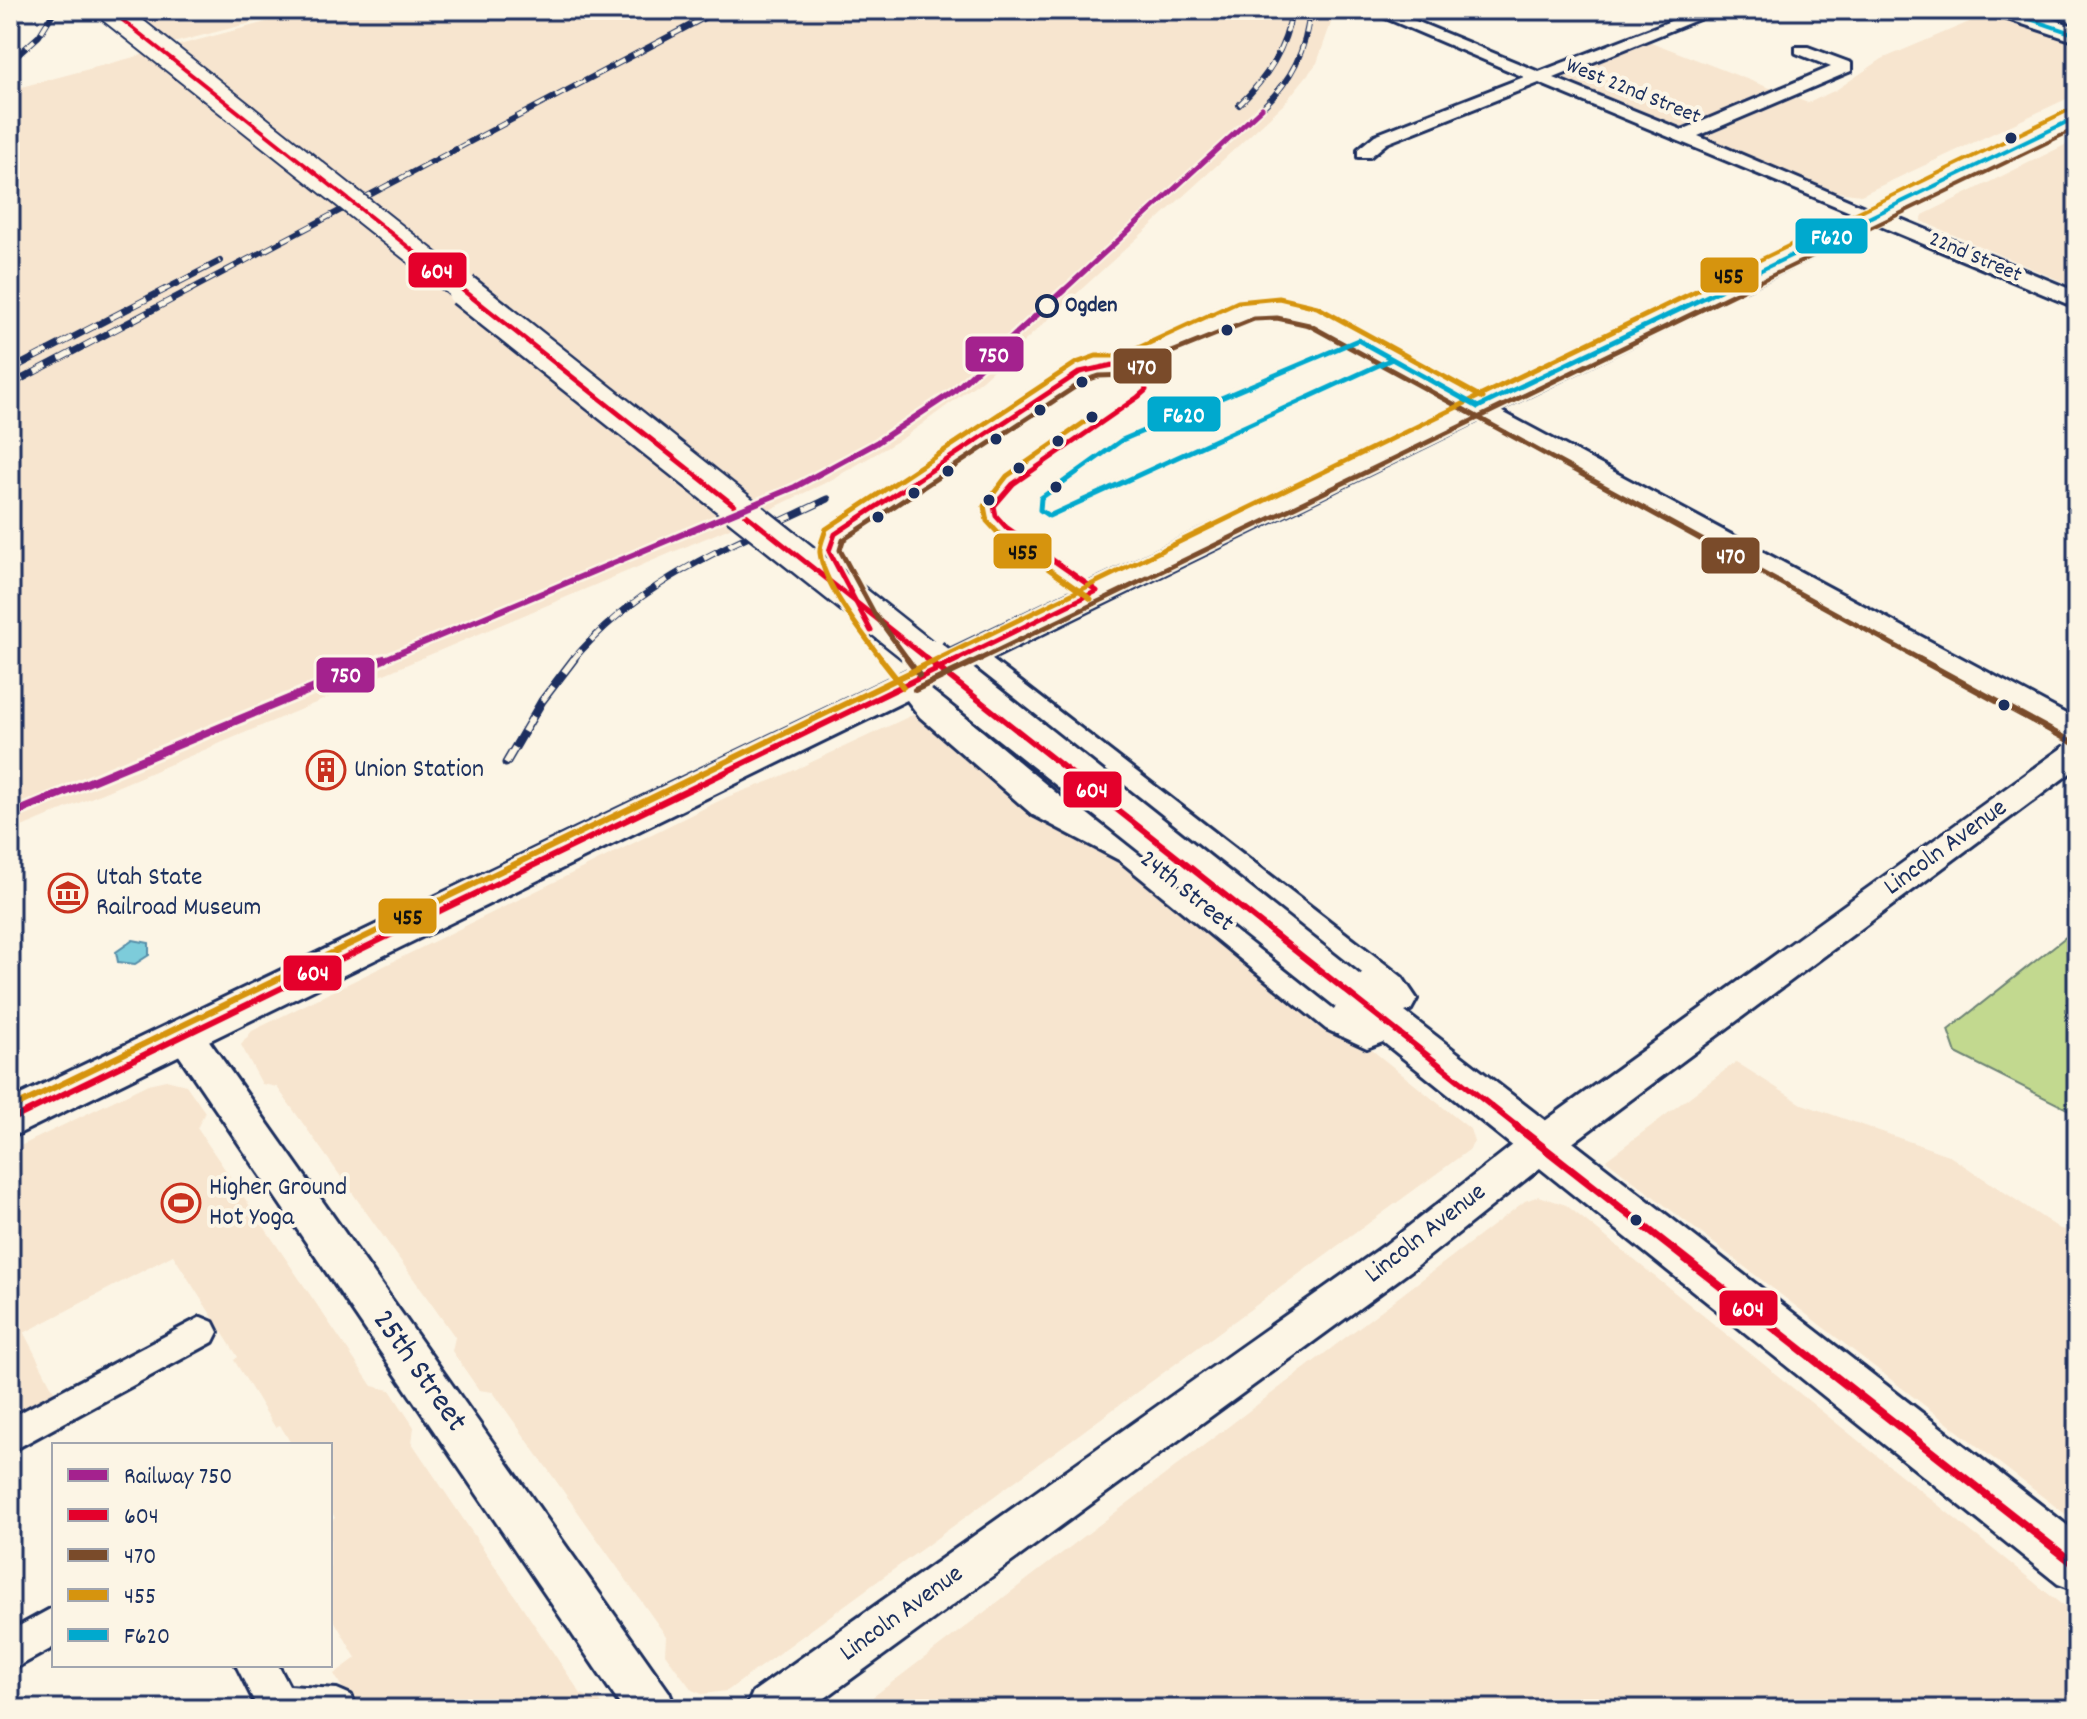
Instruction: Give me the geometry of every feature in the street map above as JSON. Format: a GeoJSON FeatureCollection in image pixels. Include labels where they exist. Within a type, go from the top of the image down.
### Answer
{"type":"FeatureCollection","features":[{"type":"Feature","properties":{"kind":"main road","name":"24th Street"},"geometry":{"type":"LineString","coordinates":[[110,10],[1472,1091],[2077,1566]]}},
{"type":"Feature","properties":{"kind":"main road"},"geometry":{"type":"LineString","coordinates":[[2003,10],[2077,35]]}},
{"type":"Feature","properties":{"kind":"main road"},"geometry":{"type":"LineString","coordinates":[[10,1120],[2077,117]]}},
{"type":"Feature","properties":{"kind":"main road","name":"24th Street"},"geometry":{"type":"LineString","coordinates":[[964,656],[1387,988],[1472,1091]]}},
{"type":"Feature","properties":{"kind":"main road","name":"24th Street"},"geometry":{"type":"LineString","coordinates":[[911,681],[933,709],[1047,806],[1133,850],[1341,1018],[1472,1091]]}},
{"type":"Feature","properties":{"kind":"street","name":"West 22nd Street"},"geometry":{"type":"LineString","coordinates":[[1375,10],[1874,215]]}},
{"type":"Feature","properties":{"kind":"street"},"geometry":{"type":"LineString","coordinates":[[1364,153],[1381,139],[1706,11]]}},
{"type":"Feature","properties":{"kind":"street"},"geometry":{"type":"LineString","coordinates":[[1683,136],[1845,67],[1802,50]]}},
{"type":"Feature","properties":{"kind":"street","name":"22nd Street"},"geometry":{"type":"LineString","coordinates":[[1874,215],[2077,301]]}},
{"type":"Feature","properties":{"kind":"street"},"geometry":{"type":"LineString","coordinates":[[1478,407],[2077,733]]}},
{"type":"Feature","properties":{"kind":"street","name":"Lincoln Avenue"},"geometry":{"type":"LineString","coordinates":[[770,1709],[1399,1257],[1541,1145],[2077,752]]}},
{"type":"Feature","properties":{"kind":"street","name":"25th Street"},"geometry":{"type":"LineString","coordinates":[[185,1035],[652,1709]]}},
{"type":"Feature","properties":{"kind":"street"},"geometry":{"type":"LineString","coordinates":[[10,1436],[201,1332]]}},
{"type":"Feature","properties":{"kind":"street"},"geometry":{"type":"LineString","coordinates":[[10,1652],[52,1627]]}},
{"type":"Feature","properties":{"kind":"street"},"geometry":{"type":"LineString","coordinates":[[257,1667],[278,1705],[337,1709]]}},
{"type":"Feature","properties":{"kind":"shaded area"},"geometry":{"type":"Polygon","coordinates":[[[133,10],[302,10],[173,43],[132,13],[133,10]]]}},
{"type":"Feature","properties":{"kind":"shaded area"},"geometry":{"type":"Polygon","coordinates":[[[311,10],[1330,10],[1331,23],[1317,63],[1284,104],[982,380],[903,438],[829,481],[744,522],[10,832],[10,90],[311,10]]]}},
{"type":"Feature","properties":{"kind":"shaded area"},"geometry":{"type":"Polygon","coordinates":[[[1988,14],[2077,43],[2077,94],[1861,195],[1837,192],[1553,75],[1646,40],[1808,103],[1836,90],[1882,59],[1988,14]]]}},
{"type":"Feature","properties":{"kind":"shaded area"},"geometry":{"type":"Polygon","coordinates":[[[2077,139],[2077,288],[1921,221],[1923,215],[2077,139]]]}},
{"type":"Feature","properties":{"kind":"shaded area"},"geometry":{"type":"Polygon","coordinates":[[[919,712],[1141,864],[1470,1129],[1474,1142],[1469,1150],[727,1691],[702,1694],[692,1690],[665,1654],[666,1636],[493,1392],[479,1390],[452,1351],[455,1337],[277,1087],[262,1084],[241,1045],[252,1031],[727,797],[773,780],[919,712]]]}},
{"type":"Feature","properties":{"kind":"shaded area"},"geometry":{"type":"Polygon","coordinates":[[[1736,1062],[1802,1104],[1948,1155],[2060,1229],[2077,1231],[2077,1523],[1606,1160],[1736,1062]]]}},
{"type":"Feature","properties":{"kind":"shaded area"},"geometry":{"type":"Polygon","coordinates":[[[166,1080],[186,1085],[205,1112],[197,1128],[372,1386],[390,1390],[414,1427],[412,1443],[581,1694],[599,1700],[605,1709],[355,1709],[334,1674],[356,1658],[332,1616],[332,1520],[335,1518],[332,1513],[332,1443],[291,1443],[280,1425],[275,1427],[234,1360],[238,1357],[173,1255],[24,1333],[57,1397],[10,1423],[10,1151],[148,1084],[166,1080]]]}},
{"type":"Feature","properties":{"kind":"shaded area"},"geometry":{"type":"Polygon","coordinates":[[[1539,1196],[1566,1205],[2077,1617],[2077,1709],[857,1709],[1525,1201],[1539,1196]]]}},
{"type":"Feature","properties":{"kind":"green space"},"geometry":{"type":"Polygon","coordinates":[[[2077,928],[2077,1114],[1956,1053],[1948,1030],[2077,928]]]}},
{"type":"Feature","properties":{"kind":"water"},"geometry":{"type":"Polygon","coordinates":[[[133,940],[149,943],[149,955],[135,964],[118,962],[116,952],[133,940]]]}},
{"type":"Feature","properties":{"kind":"railway"},"geometry":{"type":"LineString","coordinates":[[10,62],[39,36],[55,10]]}},
{"type":"Feature","properties":{"kind":"railway"},"geometry":{"type":"LineString","coordinates":[[186,292],[719,10]]}},
{"type":"Feature","properties":{"kind":"railway"},"geometry":{"type":"LineString","coordinates":[[1239,105],[1274,62],[1285,38],[1292,10]]}},
{"type":"Feature","properties":{"kind":"railway"},"geometry":{"type":"LineString","coordinates":[[1262,108],[1282,87],[1296,64],[1305,39],[1310,10]]}},
{"type":"Feature","properties":{"kind":"railway"},"geometry":{"type":"LineString","coordinates":[[160,292],[220,261]]}},
{"type":"Feature","properties":{"kind":"railway"},"geometry":{"type":"LineString","coordinates":[[10,370],[164,290]]}},
{"type":"Feature","properties":{"kind":"railway"},"geometry":{"type":"LineString","coordinates":[[10,385],[190,290]]}},
{"type":"Feature","properties":{"kind":"railway"},"geometry":{"type":"LineString","coordinates":[[572,661],[599,632],[659,585],[724,548],[828,499]]}},
{"type":"Feature","properties":{"kind":"railway"},"geometry":{"type":"LineString","coordinates":[[506,763],[542,701],[574,659]]}},
{"type":"Feature","properties":{"kind":"rail line","name":"750"},"geometry":{"type":"LineString","coordinates":[[10,815],[795,487],[876,443],[953,392],[1262,108]]}},
{"type":"Feature","properties":{"kind":"transit line","name":"604"},"geometry":{"type":"LineString","coordinates":[[110,10],[1472,1091],[2077,1566]]}},
{"type":"Feature","properties":{"kind":"transit line","name":"F620"},"geometry":{"type":"LineString","coordinates":[[2003,10],[2077,35]]}},
{"type":"Feature","properties":{"kind":"transit line","name":"455"},"geometry":{"type":"LineString","coordinates":[[10,1109],[2073,108]]}},
{"type":"Feature","properties":{"kind":"transit line","name":"F620"},"geometry":{"type":"LineString","coordinates":[[1478,407],[2077,117]]}},
{"type":"Feature","properties":{"kind":"transit line","name":"470"},"geometry":{"type":"LineString","coordinates":[[915,690],[2077,128]]}},
{"type":"Feature","properties":{"kind":"transit line","name":"455"},"geometry":{"type":"LineString","coordinates":[[903,687],[855,622],[826,570],[819,551],[826,529],[1076,363],[1096,356],[1121,356],[1149,340],[1238,302],[1279,298],[1317,307],[1483,398]]}},
{"type":"Feature","properties":{"kind":"transit line","name":"470"},"geometry":{"type":"LineString","coordinates":[[919,675],[874,613],[840,550],[843,540],[1084,381],[1099,376],[1127,375],[1157,358],[1254,319],[1277,318],[1309,325],[2072,742]]}},
{"type":"Feature","properties":{"kind":"transit line","name":"F620"},"geometry":{"type":"LineString","coordinates":[[1392,359],[1049,516],[1040,510],[1041,498],[1122,440],[1358,340],[1478,407]]}},
{"type":"Feature","properties":{"kind":"transit line","name":"604"},"geometry":{"type":"LineString","coordinates":[[10,1120],[1097,591],[1006,527],[996,516],[994,506],[1013,484],[1138,397],[1146,390],[1144,377],[1113,365],[1080,372],[835,534],[829,551],[871,631]]}},
{"type":"Feature","properties":{"kind":"transit line","name":"455"},"geometry":{"type":"LineString","coordinates":[[1091,599],[999,534],[987,521],[984,506],[1007,476],[1092,417]]}},
{"type":"Feature","properties":{"kind":"place","name":"Ogden"},"geometry":{"type":"Point","coordinates":[1047,306]}},
{"type":"Feature","properties":{"kind":"place","name":"Union Station"},"geometry":{"type":"Point","coordinates":[326,770]}},
{"type":"Feature","properties":{"kind":"place","name":"Utah State Railroad Museum"},"geometry":{"type":"Point","coordinates":[68,893]}},
{"type":"Feature","properties":{"kind":"place","name":"Higher Ground Hot Yoga"},"geometry":{"type":"Point","coordinates":[181,1203]}}]}
